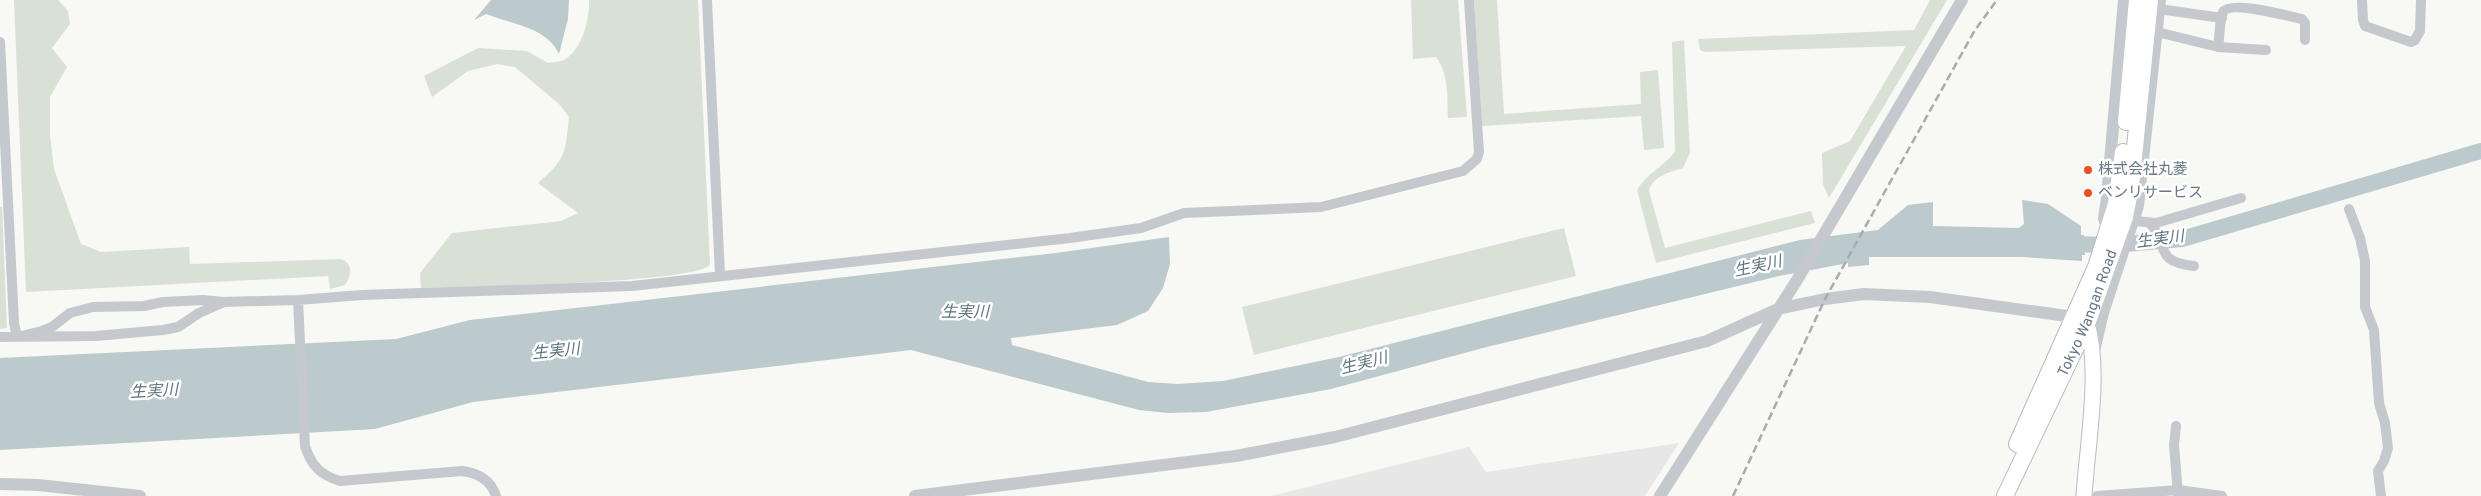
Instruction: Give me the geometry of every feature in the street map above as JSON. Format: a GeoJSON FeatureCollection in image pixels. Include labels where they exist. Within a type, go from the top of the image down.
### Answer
{"type":"FeatureCollection","features":[{"type":"Feature","properties":{"kind":"highway","name":"Tokyo Wangan Road"},"geometry":{"type":"LineString","coordinates":[[2107,271],[2108,235],[2113,218],[2124,148],[2137,0]]}},
{"type":"Feature","properties":{"kind":"highway","name":"Tokyo Wangan Road"},"geometry":{"type":"LineString","coordinates":[[1994,496],[2080,321],[2107,271],[2129,201],[2157,3]]}},
{"type":"Feature","properties":{"kind":"highway","name":"Tokyo Wangan Road"},"geometry":{"type":"LineString","coordinates":[[2005,496],[2080,321]]}},
{"type":"Feature","properties":{"kind":"main road"},"geometry":{"type":"LineString","coordinates":[[2080,321],[2092,342],[2093,364],[2084,496]]}},
{"type":"Feature","properties":{"kind":"street"},"geometry":{"type":"LineString","coordinates":[[708,0],[720,275]]}},
{"type":"Feature","properties":{"kind":"street"},"geometry":{"type":"LineString","coordinates":[[17,337],[52,327],[70,313],[81,309],[144,306],[173,301],[298,300],[362,295],[632,286],[1070,238],[1141,228],[1184,213],[1321,206],[1463,171],[1471,167],[1477,159],[1479,152],[1469,0]]}},
{"type":"Feature","properties":{"kind":"street"},"geometry":{"type":"LineString","coordinates":[[1660,496],[1797,280],[1962,0]]}},
{"type":"Feature","properties":{"kind":"street"},"geometry":{"type":"LineString","coordinates":[[2108,235],[2103,218],[2108,185],[2124,0]]}},
{"type":"Feature","properties":{"kind":"street"},"geometry":{"type":"LineString","coordinates":[[2362,0],[2365,26],[2411,42],[2415,40],[2420,31],[2421,0]]}},
{"type":"Feature","properties":{"kind":"street"},"geometry":{"type":"LineString","coordinates":[[2093,364],[2107,271],[2134,225],[2157,32],[2157,3],[2222,18]]}},
{"type":"Feature","properties":{"kind":"street"},"geometry":{"type":"LineString","coordinates":[[2218,47],[2223,12],[2227,7],[2238,5],[2302,19],[2305,23],[2305,40]]}},
{"type":"Feature","properties":{"kind":"street"},"geometry":{"type":"LineString","coordinates":[[2157,32],[2218,47],[2266,50]]}},
{"type":"Feature","properties":{"kind":"street"},"geometry":{"type":"LineString","coordinates":[[0,42],[4,200],[14,323],[17,337]]}},
{"type":"Feature","properties":{"kind":"street"},"geometry":{"type":"LineString","coordinates":[[2134,225],[2177,218],[2241,198]]}},
{"type":"Feature","properties":{"kind":"street"},"geometry":{"type":"LineString","coordinates":[[2349,209],[2360,238],[2365,261],[2365,307],[2374,330],[2379,404],[2385,423],[2388,448],[2384,461],[2378,471],[2380,496]]}},
{"type":"Feature","properties":{"kind":"street"},"geometry":{"type":"LineString","coordinates":[[2150,223],[2156,230],[2164,254],[2169,260],[2194,266]]}},
{"type":"Feature","properties":{"kind":"street"},"geometry":{"type":"LineString","coordinates":[[915,496],[1236,456],[1335,437],[1708,341],[1778,310],[1825,298],[1864,294],[1930,297],[2080,321]]}},
{"type":"Feature","properties":{"kind":"street"},"geometry":{"type":"LineString","coordinates":[[298,300],[304,436],[308,457],[325,476],[340,481],[353,481],[468,472],[483,478],[493,486],[496,496]]}},
{"type":"Feature","properties":{"kind":"street"},"geometry":{"type":"LineString","coordinates":[[0,337],[79,337],[163,330],[178,327],[199,313],[223,302]]}},
{"type":"Feature","properties":{"kind":"street"},"geometry":{"type":"LineString","coordinates":[[2176,426],[2174,445],[2178,493]]}},
{"type":"Feature","properties":{"kind":"street"},"geometry":{"type":"LineString","coordinates":[[0,484],[55,486],[140,496]]}},
{"type":"Feature","properties":{"kind":"street"},"geometry":{"type":"LineString","coordinates":[[2097,496],[2178,493],[2216,496]]}},
{"type":"Feature","properties":{"kind":"shaded area"},"geometry":{"type":"Polygon","coordinates":[[[14,0],[58,0],[68,11],[70,24],[52,48],[67,67],[50,97],[50,135],[54,169],[81,244],[101,252],[189,247],[190,264],[341,259],[350,267],[349,278],[345,285],[330,289],[328,276],[26,292],[14,0]]]}},
{"type":"Feature","properties":{"kind":"shaded area"},"geometry":{"type":"Polygon","coordinates":[[[589,0],[698,0],[710,265],[694,271],[621,280],[421,288],[420,273],[452,233],[561,221],[578,213],[538,183],[555,167],[565,147],[569,117],[559,104],[515,67],[497,64],[468,71],[432,97],[424,76],[478,48],[527,51],[548,63],[564,60],[576,49],[584,33],[589,0]]]}},
{"type":"Feature","properties":{"kind":"shaded area"},"geometry":{"type":"Polygon","coordinates":[[[1411,0],[1458,0],[1467,117],[1448,118],[1445,78],[1436,57],[1413,59],[1411,0]]]}},
{"type":"Feature","properties":{"kind":"shaded area"},"geometry":{"type":"Polygon","coordinates":[[[1474,0],[1497,0],[1504,114],[1641,104],[1640,72],[1658,70],[1664,148],[1644,150],[1641,116],[1482,126],[1474,0]]]}},
{"type":"Feature","properties":{"kind":"shaded area"},"geometry":{"type":"Polygon","coordinates":[[[1930,0],[1947,0],[1829,198],[1823,184],[1822,153],[1850,141],[1906,46],[1705,52],[1700,50],[1698,39],[1914,30],[1930,0]]]}},
{"type":"Feature","properties":{"kind":"shaded area"},"geometry":{"type":"Polygon","coordinates":[[[1684,40],[1690,153],[1683,168],[1658,178],[1654,181],[1649,191],[1665,248],[1811,211],[1815,223],[1656,263],[1637,190],[1675,152],[1672,42],[1684,40]]]}},
{"type":"Feature","properties":{"kind":"shaded area"},"geometry":{"type":"Polygon","coordinates":[[[0,207],[2,207],[7,328],[0,329],[0,207]]]}},
{"type":"Feature","properties":{"kind":"shaded area"},"geometry":{"type":"Polygon","coordinates":[[[1564,228],[1576,276],[1254,355],[1242,307],[1564,228]]]}},
{"type":"Feature","properties":{"kind":"shaded area"},"geometry":{"type":"Polygon","coordinates":[[[1679,443],[1645,496],[1271,496],[1469,447],[1486,472],[1679,443]]]}},
{"type":"Feature","properties":{"kind":"water"},"geometry":{"type":"Polygon","coordinates":[[[491,0],[569,0],[568,19],[559,54],[546,38],[527,28],[486,14],[474,20],[491,0]]]}},
{"type":"Feature","properties":{"kind":"water","name":"生実川"},"geometry":{"type":"Polygon","coordinates":[[[2022,200],[2048,204],[2081,226],[2081,235],[2084,235],[2085,255],[2082,255],[2082,261],[2022,257],[1869,257],[1869,265],[1848,267],[1848,263],[1779,276],[1483,348],[1331,389],[1206,412],[1168,413],[1139,410],[911,350],[473,402],[375,429],[0,450],[0,358],[396,339],[470,320],[1056,253],[1169,237],[1170,264],[1163,288],[1148,311],[1117,325],[1011,338],[1012,345],[1148,382],[1178,384],[1223,381],[1339,357],[1800,240],[1878,230],[1908,205],[1933,202],[1933,226],[2019,228],[2024,224],[2022,200]]]}},
{"type":"Feature","properties":{"kind":"waterway","name":"生実川"},"geometry":{"type":"LineString","coordinates":[[2064,244],[2114,245],[2182,239],[2481,151]]}},
{"type":"Feature","properties":{"kind":"railway"},"geometry":{"type":"LineString","coordinates":[[1733,496],[1825,299],[1975,30],[1997,0]]}},
{"type":"Feature","properties":{"kind":"place","name":"株式会社丸菱"},"geometry":{"type":"Point","coordinates":[2088,170]}},
{"type":"Feature","properties":{"kind":"place","name":"ベンリサービス"},"geometry":{"type":"Point","coordinates":[2088,193]}}]}
